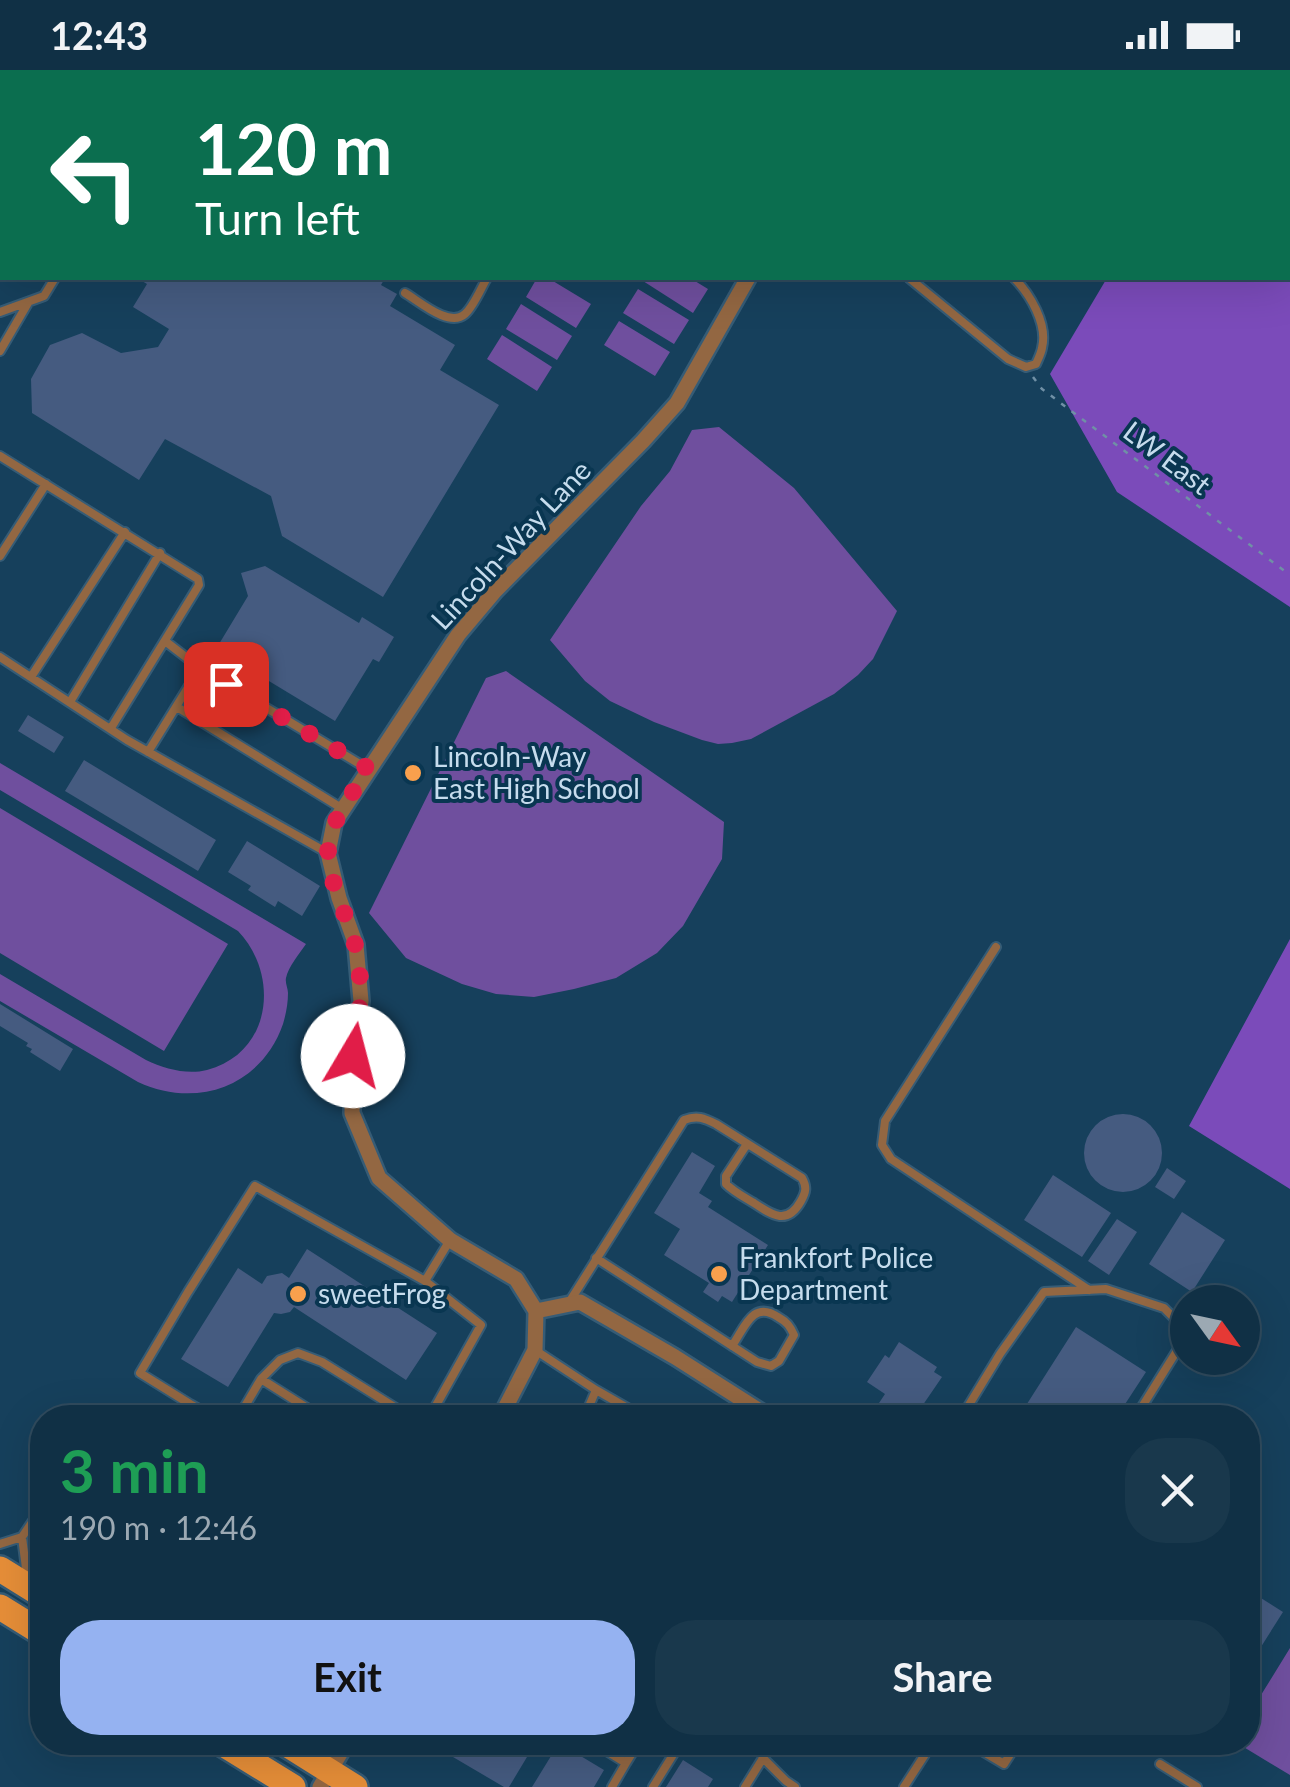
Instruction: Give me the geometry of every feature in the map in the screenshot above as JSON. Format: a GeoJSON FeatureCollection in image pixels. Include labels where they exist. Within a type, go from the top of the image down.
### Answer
{"type":"FeatureCollection","features":[{"type":"Feature","properties":{"kind":"main road"},"geometry":{"type":"LineString","coordinates":[[0,1569],[30,1587]]}},
{"type":"Feature","properties":{"kind":"main road"},"geometry":{"type":"LineString","coordinates":[[0,1607],[30,1626]]}},
{"type":"Feature","properties":{"kind":"main road"},"geometry":{"type":"LineString","coordinates":[[241,1755],[293,1787]]}},
{"type":"Feature","properties":{"kind":"main road"},"geometry":{"type":"LineString","coordinates":[[297,1755],[324,1779],[355,1787]]}},
{"type":"Feature","properties":{"kind":"street","name":"Lincoln-Way Lane"},"geometry":{"type":"LineString","coordinates":[[328,853],[334,822],[458,635],[495,590],[677,403],[747,280]]}},
{"type":"Feature","properties":{"kind":"street"},"geometry":{"type":"LineString","coordinates":[[328,853],[356,945],[362,1001],[353,1056],[352,1113],[379,1178],[450,1240],[516,1279],[536,1311],[535,1350],[507,1405]]}},
{"type":"Feature","properties":{"kind":"street"},"geometry":{"type":"LineString","coordinates":[[536,1311],[580,1302],[751,1405]]}},
{"type":"Feature","properties":{"kind":"street"},"geometry":{"type":"LineString","coordinates":[[324,1779],[339,1755]]}},
{"type":"Feature","properties":{"kind":"lane"},"geometry":{"type":"LineString","coordinates":[[0,312],[44,296],[54,280]]}},
{"type":"Feature","properties":{"kind":"lane"},"geometry":{"type":"LineString","coordinates":[[406,293],[441,315],[454,318],[465,314],[486,280]]}},
{"type":"Feature","properties":{"kind":"lane"},"geometry":{"type":"LineString","coordinates":[[911,280],[1008,359],[1026,367],[1036,364],[1044,344],[1028,291],[1016,280]]}},
{"type":"Feature","properties":{"kind":"lane"},"geometry":{"type":"LineString","coordinates":[[0,351],[29,301]]}},
{"type":"Feature","properties":{"kind":"lane"},"geometry":{"type":"LineString","coordinates":[[2,461],[198,578],[199,585],[111,728]]}},
{"type":"Feature","properties":{"kind":"lane"},"geometry":{"type":"LineString","coordinates":[[0,556],[46,484]]}},
{"type":"Feature","properties":{"kind":"lane"},"geometry":{"type":"LineString","coordinates":[[31,677],[125,532]]}},
{"type":"Feature","properties":{"kind":"lane"},"geometry":{"type":"LineString","coordinates":[[70,702],[160,553]]}},
{"type":"Feature","properties":{"kind":"lane"},"geometry":{"type":"LineString","coordinates":[[165,641],[200,668],[369,769]]}},
{"type":"Feature","properties":{"kind":"lane"},"geometry":{"type":"LineString","coordinates":[[0,657],[148,752],[328,853]]}},
{"type":"Feature","properties":{"kind":"lane"},"geometry":{"type":"LineString","coordinates":[[148,752],[200,668]]}},
{"type":"Feature","properties":{"kind":"lane"},"geometry":{"type":"LineString","coordinates":[[177,707],[343,808]]}},
{"type":"Feature","properties":{"kind":"lane"},"geometry":{"type":"LineString","coordinates":[[996,947],[885,1121],[882,1145],[891,1160],[1089,1290]]}},
{"type":"Feature","properties":{"kind":"lane"},"geometry":{"type":"LineString","coordinates":[[568,1304],[684,1120],[694,1116],[704,1118],[747,1144],[802,1178],[806,1186],[804,1196],[788,1216],[768,1212],[726,1184],[726,1176],[747,1144]]}},
{"type":"Feature","properties":{"kind":"lane"},"geometry":{"type":"LineString","coordinates":[[190,1404],[140,1373],[255,1186],[425,1281],[481,1325],[436,1405]]}},
{"type":"Feature","properties":{"kind":"lane"},"geometry":{"type":"LineString","coordinates":[[425,1281],[450,1240]]}},
{"type":"Feature","properties":{"kind":"lane"},"geometry":{"type":"LineString","coordinates":[[596,1258],[732,1346],[758,1362],[771,1366],[794,1335],[787,1323],[762,1310],[754,1314],[732,1346]]}},
{"type":"Feature","properties":{"kind":"lane"},"geometry":{"type":"LineString","coordinates":[[969,1405],[1044,1292],[1106,1290],[1164,1308],[1170,1314]]}},
{"type":"Feature","properties":{"kind":"lane"},"geometry":{"type":"LineString","coordinates":[[535,1350],[622,1405]]}},
{"type":"Feature","properties":{"kind":"lane"},"geometry":{"type":"LineString","coordinates":[[245,1405],[261,1378],[280,1360],[298,1353],[322,1362],[391,1405]]}},
{"type":"Feature","properties":{"kind":"lane"},"geometry":{"type":"LineString","coordinates":[[1142,1405],[1170,1361]]}},
{"type":"Feature","properties":{"kind":"lane"},"geometry":{"type":"LineString","coordinates":[[261,1378],[303,1405]]}},
{"type":"Feature","properties":{"kind":"lane"},"geometry":{"type":"LineString","coordinates":[[590,1405],[596,1390]]}},
{"type":"Feature","properties":{"kind":"lane"},"geometry":{"type":"LineString","coordinates":[[30,1525],[22,1537],[24,1568],[30,1579]]}},
{"type":"Feature","properties":{"kind":"lane"},"geometry":{"type":"LineString","coordinates":[[0,1544],[22,1537]]}},
{"type":"Feature","properties":{"kind":"lane"},"geometry":{"type":"LineString","coordinates":[[613,1755],[626,1763]]}},
{"type":"Feature","properties":{"kind":"lane"},"geometry":{"type":"LineString","coordinates":[[612,1787],[631,1755]]}},
{"type":"Feature","properties":{"kind":"lane"},"geometry":{"type":"LineString","coordinates":[[654,1787],[673,1755]]}},
{"type":"Feature","properties":{"kind":"lane"},"geometry":{"type":"LineString","coordinates":[[762,1755],[794,1787]]}},
{"type":"Feature","properties":{"kind":"lane"},"geometry":{"type":"LineString","coordinates":[[904,1787],[925,1755]]}},
{"type":"Feature","properties":{"kind":"lane"},"geometry":{"type":"LineString","coordinates":[[989,1755],[1004,1764],[1010,1755]]}},
{"type":"Feature","properties":{"kind":"lane"},"geometry":{"type":"LineString","coordinates":[[746,1787],[763,1758]]}},
{"type":"Feature","properties":{"kind":"lane"},"geometry":{"type":"LineString","coordinates":[[1160,1764],[1197,1787]]}},
{"type":"Feature","properties":{"kind":"path","name":"LW East"},"geometry":{"type":"LineString","coordinates":[[1026,367],[1042,389],[1290,574]]}},
{"type":"Feature","properties":{"kind":"shaded area"},"geometry":{"type":"Polygon","coordinates":[[[536,280],[551,280],[591,304],[576,328],[526,297],[536,280]]]}},
{"type":"Feature","properties":{"kind":"shaded area"},"geometry":{"type":"Polygon","coordinates":[[[693,280],[708,289],[693,313],[643,281],[693,280]]]}},
{"type":"Feature","properties":{"kind":"shaded area"},"geometry":{"type":"Polygon","coordinates":[[[1106,280],[1290,280],[1290,607],[1117,492],[1050,374],[1106,280]]]}},
{"type":"Feature","properties":{"kind":"shaded area"},"geometry":{"type":"Polygon","coordinates":[[[638,289],[689,320],[674,344],[623,313],[638,289]]]}},
{"type":"Feature","properties":{"kind":"shaded area"},"geometry":{"type":"Polygon","coordinates":[[[521,304],[572,336],[557,360],[506,329],[521,304]]]}},
{"type":"Feature","properties":{"kind":"shaded area"},"geometry":{"type":"Polygon","coordinates":[[[619,321],[670,352],[655,376],[604,345],[619,321]]]}},
{"type":"Feature","properties":{"kind":"shaded area"},"geometry":{"type":"Polygon","coordinates":[[[502,335],[552,367],[537,391],[487,359],[502,335]]]}},
{"type":"Feature","properties":{"kind":"shaded area"},"geometry":{"type":"Polygon","coordinates":[[[719,427],[794,488],[897,611],[873,659],[834,694],[751,739],[718,744],[654,722],[610,701],[585,681],[550,640],[641,506],[670,471],[692,430],[719,427]]]}},
{"type":"Feature","properties":{"kind":"shaded area"},"geometry":{"type":"Polygon","coordinates":[[[506,671],[724,822],[722,859],[683,926],[657,953],[616,978],[534,997],[496,994],[462,984],[406,958],[369,913],[486,678],[506,671]]]}},
{"type":"Feature","properties":{"kind":"shaded area"},"geometry":{"type":"Polygon","coordinates":[[[0,763],[306,944],[287,974],[286,1012],[273,1046],[243,1077],[204,1092],[160,1090],[138,1082],[0,1001],[0,974],[146,1060],[192,1072],[229,1061],[245,1047],[263,1011],[264,990],[260,969],[238,931],[0,790],[0,763]]]}},
{"type":"Feature","properties":{"kind":"shaded area"},"geometry":{"type":"Polygon","coordinates":[[[0,808],[228,944],[164,1051],[0,953],[0,808]]]}},
{"type":"Feature","properties":{"kind":"shaded area"},"geometry":{"type":"Polygon","coordinates":[[[1290,939],[1290,1189],[1189,1126],[1290,939]]]}},
{"type":"Feature","properties":{"kind":"shaded area"},"geometry":{"type":"Polygon","coordinates":[[[1290,1648],[1290,1775],[1257,1755],[1260,1755],[1260,1697],[1290,1648]]]}},
{"type":"Feature","properties":{"kind":"building"},"geometry":{"type":"Polygon","coordinates":[[[140,280],[384,280],[381,285],[397,294],[390,306],[455,345],[440,370],[499,405],[383,597],[282,536],[271,496],[165,439],[139,480],[32,413],[31,379],[50,345],[82,333],[121,353],[158,347],[169,329],[133,307],[147,284],[140,280]]]}},
{"type":"Feature","properties":{"kind":"building"},"geometry":{"type":"Polygon","coordinates":[[[265,566],[359,623],[362,617],[394,637],[379,662],[373,659],[335,721],[216,649],[248,596],[241,573],[265,566]]]}},
{"type":"Feature","properties":{"kind":"building"},"geometry":{"type":"Polygon","coordinates":[[[28,715],[64,737],[54,753],[18,731],[28,715]]]}},
{"type":"Feature","properties":{"kind":"building"},"geometry":{"type":"Polygon","coordinates":[[[84,760],[216,840],[198,871],[65,791],[84,760]]]}},
{"type":"Feature","properties":{"kind":"building"},"geometry":{"type":"Polygon","coordinates":[[[247,841],[320,886],[302,916],[278,901],[275,907],[228,872],[247,841]]]}},
{"type":"Feature","properties":{"kind":"building"},"geometry":{"type":"Polygon","coordinates":[[[0,1004],[73,1049],[60,1071],[30,1052],[28,1043],[0,1026],[0,1004]]]}},
{"type":"Feature","properties":{"kind":"building"},"geometry":{"type":"Polygon","coordinates":[[[1123,1114],[1138,1117],[1150,1126],[1159,1138],[1159,1168],[1150,1180],[1138,1189],[1123,1192],[1108,1189],[1096,1180],[1087,1168],[1084,1153],[1087,1138],[1096,1126],[1108,1117],[1123,1114]]]}},
{"type":"Feature","properties":{"kind":"building"},"geometry":{"type":"Polygon","coordinates":[[[692,1152],[715,1166],[699,1193],[712,1201],[708,1207],[768,1245],[732,1302],[722,1296],[718,1302],[703,1292],[709,1283],[664,1255],[680,1229],[654,1213],[692,1152]]]}},
{"type":"Feature","properties":{"kind":"building"},"geometry":{"type":"Polygon","coordinates":[[[1167,1168],[1186,1181],[1174,1199],[1155,1187],[1167,1168]]]}},
{"type":"Feature","properties":{"kind":"building"},"geometry":{"type":"Polygon","coordinates":[[[1053,1175],[1111,1213],[1082,1257],[1024,1220],[1053,1175]]]}},
{"type":"Feature","properties":{"kind":"building"},"geometry":{"type":"Polygon","coordinates":[[[1182,1212],[1225,1240],[1196,1285],[1181,1285],[1149,1264],[1182,1212]]]}},
{"type":"Feature","properties":{"kind":"building"},"geometry":{"type":"Polygon","coordinates":[[[1117,1219],[1137,1232],[1109,1275],[1088,1261],[1117,1219]]]}},
{"type":"Feature","properties":{"kind":"building"},"geometry":{"type":"Polygon","coordinates":[[[307,1249],[437,1333],[406,1380],[294,1307],[290,1312],[274,1313],[228,1387],[181,1359],[238,1268],[262,1284],[267,1276],[282,1273],[289,1278],[307,1249]]]}},
{"type":"Feature","properties":{"kind":"building"},"geometry":{"type":"Polygon","coordinates":[[[1076,1327],[1146,1372],[1124,1405],[1026,1405],[1076,1327]]]}},
{"type":"Feature","properties":{"kind":"building"},"geometry":{"type":"Polygon","coordinates":[[[899,1342],[937,1367],[934,1372],[942,1377],[923,1405],[878,1405],[885,1394],[867,1382],[885,1355],[889,1358],[899,1342]]]}},
{"type":"Feature","properties":{"kind":"building"},"geometry":{"type":"Polygon","coordinates":[[[1260,1597],[1283,1612],[1260,1648],[1260,1597]]]}},
{"type":"Feature","properties":{"kind":"building"},"geometry":{"type":"Polygon","coordinates":[[[454,1755],[528,1755],[509,1787],[454,1755]]]}},
{"type":"Feature","properties":{"kind":"building"},"geometry":{"type":"Polygon","coordinates":[[[552,1755],[579,1755],[604,1770],[594,1787],[532,1787],[552,1755]]]}},
{"type":"Feature","properties":{"kind":"building"},"geometry":{"type":"Polygon","coordinates":[[[683,1760],[713,1779],[708,1787],[666,1787],[683,1760]]]}},
{"type":"Feature","properties":{"kind":"place","name":"Lincoln-Way East High School"},"geometry":{"type":"Point","coordinates":[413,773]}},
{"type":"Feature","properties":{"kind":"place","name":"Frankfort Police Department"},"geometry":{"type":"Point","coordinates":[719,1274]}},
{"type":"Feature","properties":{"kind":"place","name":"sweetFrog"},"geometry":{"type":"Point","coordinates":[298,1294]}},
{"type":"Feature","properties":{"kind":"route"},"geometry":{"type":"LineString","coordinates":[[226,684],[369,769],[334,822],[328,853],[356,945],[362,1001],[353,1056]]}}]}
